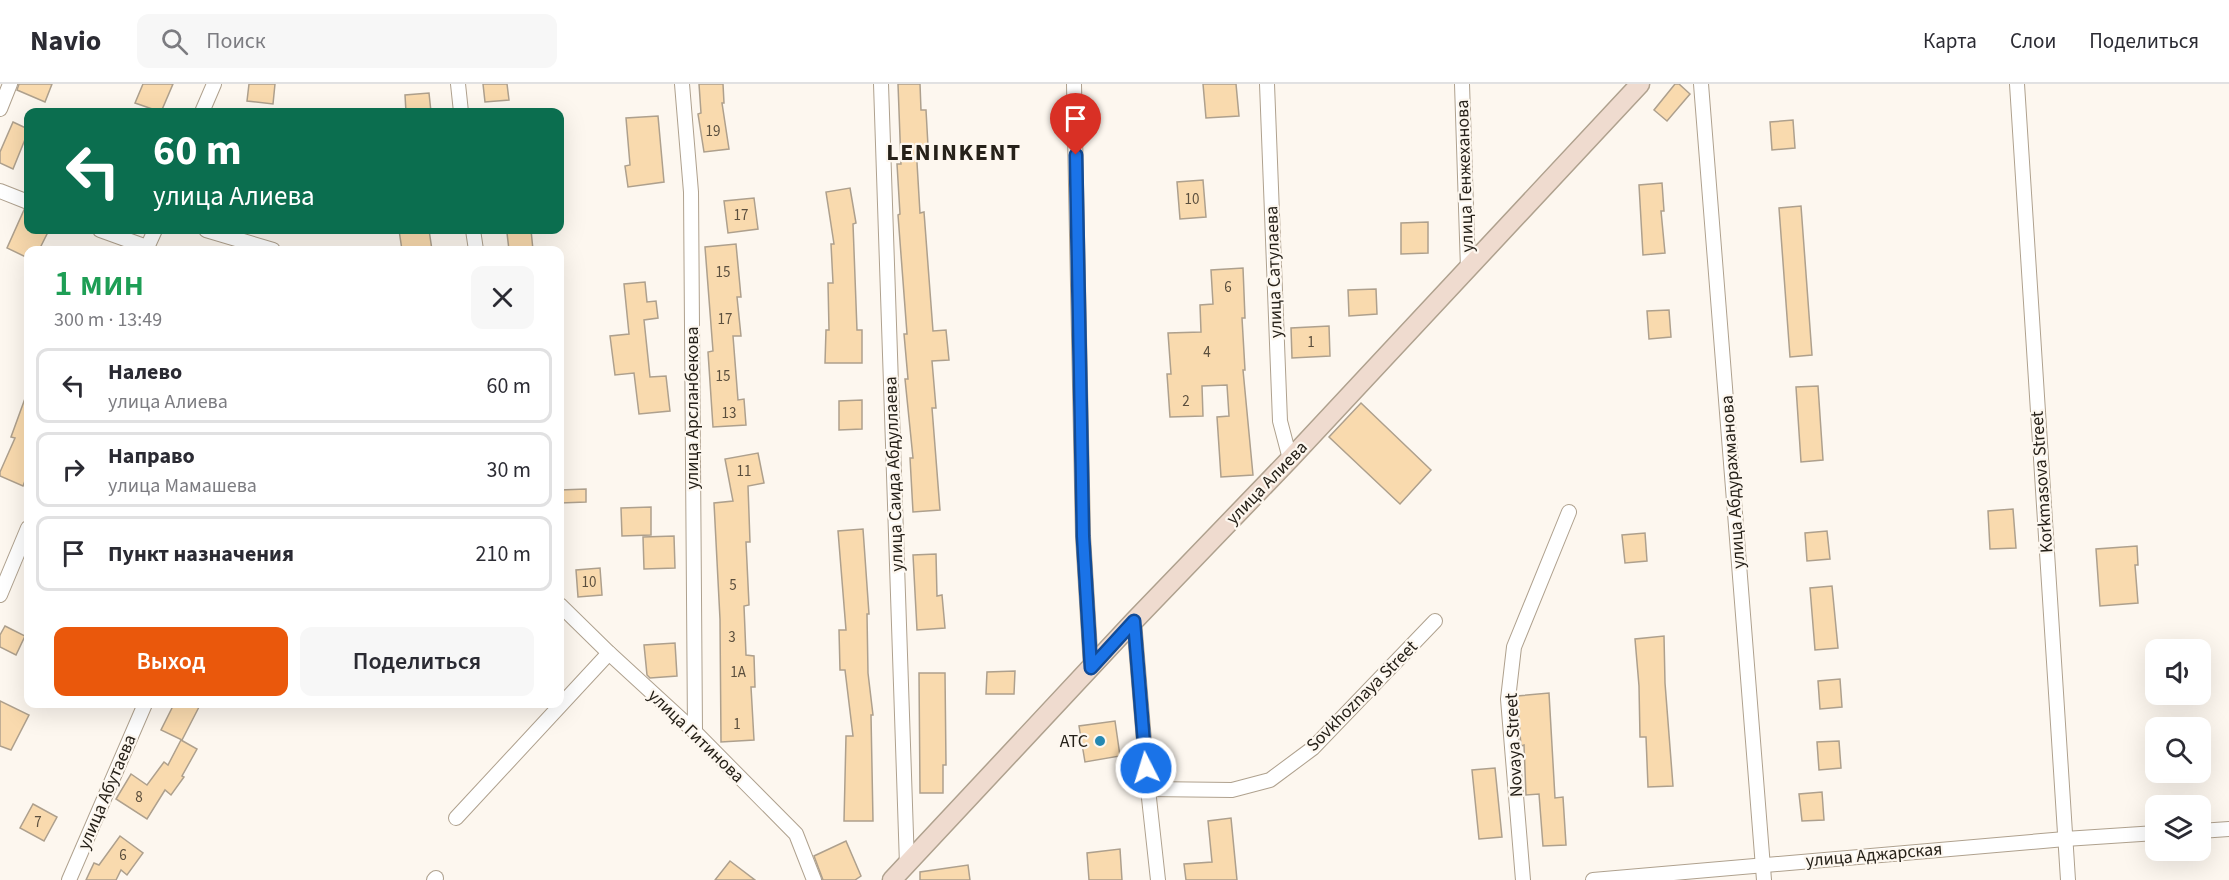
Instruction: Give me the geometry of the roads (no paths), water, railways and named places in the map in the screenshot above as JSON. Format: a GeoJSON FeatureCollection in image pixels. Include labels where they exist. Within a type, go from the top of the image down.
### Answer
{"type":"FeatureCollection","features":[{"type":"Feature","properties":{"kind":"street"},"geometry":{"type":"LineString","coordinates":[[0,109],[10,84]]}},
{"type":"Feature","properties":{"kind":"street"},"geometry":{"type":"LineString","coordinates":[[204,108],[214,84]]}},
{"type":"Feature","properties":{"kind":"street"},"geometry":{"type":"LineString","coordinates":[[458,84],[461,108]]}},
{"type":"Feature","properties":{"kind":"street","name":"улица Арсланбекова"},"geometry":{"type":"LineString","coordinates":[[682,84],[691,192],[695,732]]}},
{"type":"Feature","properties":{"kind":"street","name":"улица Саида Абдуллаева"},"geometry":{"type":"LineString","coordinates":[[881,84],[907,865]]}},
{"type":"Feature","properties":{"kind":"street"},"geometry":{"type":"LineString","coordinates":[[1074,84],[1083,536],[1091,668]]}},
{"type":"Feature","properties":{"kind":"street","name":"улица Сатулаева"},"geometry":{"type":"LineString","coordinates":[[1267,84],[1280,421],[1290,459]]}},
{"type":"Feature","properties":{"kind":"street","name":"улица Генжеханова"},"geometry":{"type":"LineString","coordinates":[[1462,84],[1468,269]]}},
{"type":"Feature","properties":{"kind":"street","name":"улица Алиева"},"geometry":{"type":"LineString","coordinates":[[892,880],[1640,84]]}},
{"type":"Feature","properties":{"kind":"street","name":"улица Абдурахманова"},"geometry":{"type":"LineString","coordinates":[[1701,84],[1764,880]]}},
{"type":"Feature","properties":{"kind":"street","name":"Korkmasova Street"},"geometry":{"type":"LineString","coordinates":[[2017,84],[2068,880]]}},
{"type":"Feature","properties":{"kind":"street"},"geometry":{"type":"LineString","coordinates":[[0,191],[24,200]]}},
{"type":"Feature","properties":{"kind":"street"},"geometry":{"type":"LineString","coordinates":[[110,234],[140,246]]}},
{"type":"Feature","properties":{"kind":"street"},"geometry":{"type":"LineString","coordinates":[[220,234],[260,246]]}},
{"type":"Feature","properties":{"kind":"street","name":"Novaya Street"},"geometry":{"type":"LineString","coordinates":[[1523,880],[1508,699],[1514,647],[1569,512]]}},
{"type":"Feature","properties":{"kind":"street"},"geometry":{"type":"LineString","coordinates":[[0,595],[24,538]]}},
{"type":"Feature","properties":{"kind":"street","name":"улица Гитинова"},"geometry":{"type":"LineString","coordinates":[[564,609],[695,732],[796,834],[814,880]]}},
{"type":"Feature","properties":{"kind":"street"},"geometry":{"type":"LineString","coordinates":[[1134,621],[1158,880]]}},
{"type":"Feature","properties":{"kind":"street","name":"Sovkhoznaya Street"},"geometry":{"type":"LineString","coordinates":[[1148,789],[1232,790],[1270,780],[1313,748],[1435,621]]}},
{"type":"Feature","properties":{"kind":"street"},"geometry":{"type":"LineString","coordinates":[[564,702],[609,653]]}},
{"type":"Feature","properties":{"kind":"street","name":"улица Абутаева"},"geometry":{"type":"LineString","coordinates":[[69,880],[143,708]]}},
{"type":"Feature","properties":{"kind":"street"},"geometry":{"type":"LineString","coordinates":[[456,818],[558,708]]}},
{"type":"Feature","properties":{"kind":"street"},"geometry":{"type":"LineString","coordinates":[[2211,830],[2229,829]]}},
{"type":"Feature","properties":{"kind":"street","name":"улица Аджарская"},"geometry":{"type":"LineString","coordinates":[[1593,880],[2065,838],[2145,834]]}},
{"type":"Feature","properties":{"kind":"place","name":"АТС"},"geometry":{"type":"Point","coordinates":[1100,741]}},
{"type":"Feature","properties":{"kind":"district","name":"LENINKENT"},"geometry":{"type":"Point","coordinates":[954,152]}}]}
